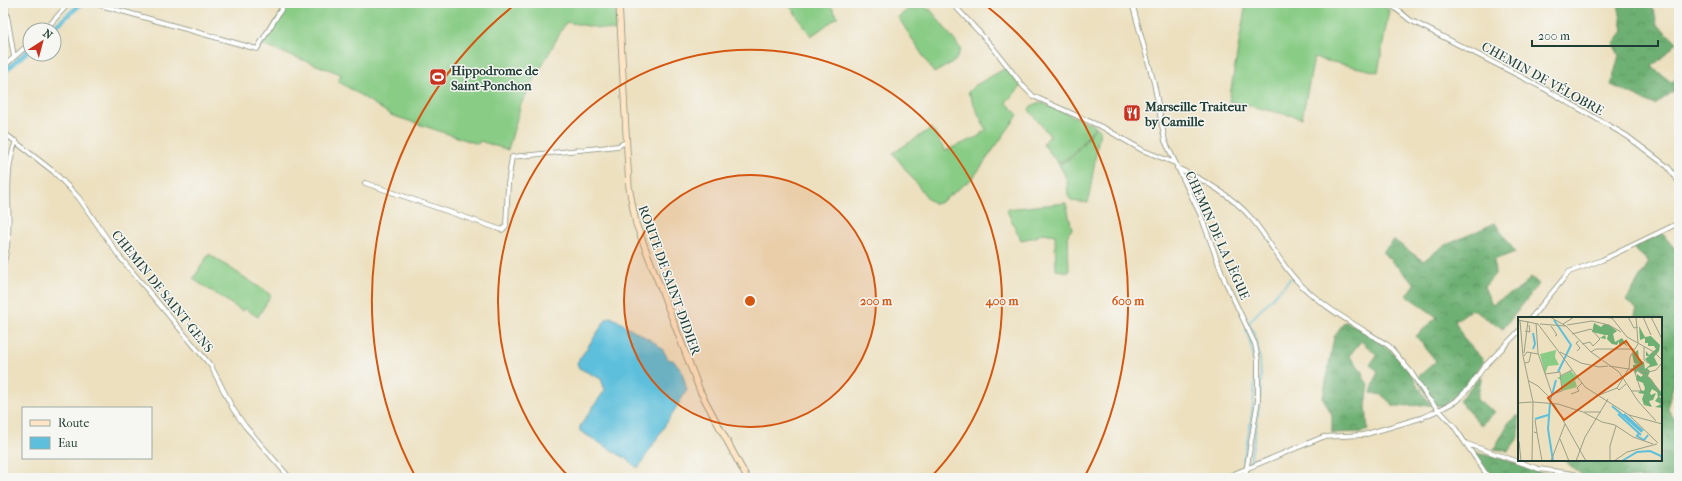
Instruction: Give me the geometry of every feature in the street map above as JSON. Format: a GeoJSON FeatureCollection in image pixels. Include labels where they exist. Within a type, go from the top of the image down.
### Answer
{"type":"FeatureCollection","features":[{"type":"Feature","properties":{"kind":"main road","name":"ROUTE DE SAINT-DIDIER"},"geometry":{"type":"LineString","coordinates":[[618,3],[630,200],[638,231],[700,391],[747,478]]}},
{"type":"Feature","properties":{"kind":"street"},"geometry":{"type":"LineString","coordinates":[[5,3],[14,57]]}},
{"type":"Feature","properties":{"kind":"street"},"geometry":{"type":"LineString","coordinates":[[52,22],[69,3]]}},
{"type":"Feature","properties":{"kind":"street"},"geometry":{"type":"LineString","coordinates":[[93,3],[256,49],[259,48],[285,3]]}},
{"type":"Feature","properties":{"kind":"street"},"geometry":{"type":"LineString","coordinates":[[952,3],[991,45],[1023,86],[1033,96],[1104,128],[1142,150],[1176,165],[1241,207],[1252,218],[1279,260],[1296,280],[1318,300],[1389,346],[1398,354],[1427,397],[1453,424],[1489,478]]}},
{"type":"Feature","properties":{"kind":"street","name":"CHEMIN DE LA LÈGUE"},"geometry":{"type":"LineString","coordinates":[[1132,3],[1154,83],[1165,141],[1201,216],[1225,281],[1255,344],[1258,360],[1258,400],[1245,478]]}},
{"type":"Feature","properties":{"kind":"street","name":"CHEMIN DE VÉLOBRE"},"geometry":{"type":"LineString","coordinates":[[1389,3],[1410,20],[1545,89],[1628,136],[1668,167],[1679,182]]}},
{"type":"Feature","properties":{"kind":"street"},"geometry":{"type":"LineString","coordinates":[[3,67],[22,50]]}},
{"type":"Feature","properties":{"kind":"street","name":"CHEMIN DE SAINT-GENS"},"geometry":{"type":"LineString","coordinates":[[3,132],[54,172],[80,198],[119,256],[211,366],[233,409],[245,426],[290,478]]}},
{"type":"Feature","properties":{"kind":"street"},"geometry":{"type":"LineString","coordinates":[[3,265],[8,236],[10,165],[16,141]]}},
{"type":"Feature","properties":{"kind":"street"},"geometry":{"type":"LineString","coordinates":[[365,183],[502,230],[506,226],[508,184],[512,156],[618,146],[626,142]]}},
{"type":"Feature","properties":{"kind":"street"},"geometry":{"type":"LineString","coordinates":[[1532,317],[1569,272],[1637,244],[1679,223]]}},
{"type":"Feature","properties":{"kind":"street"},"geometry":{"type":"LineString","coordinates":[[1224,478],[1323,437],[1363,435],[1420,418],[1439,410],[1456,401],[1469,388],[1483,368],[1518,332]]}},
{"type":"Feature","properties":{"kind":"street"},"geometry":{"type":"LineString","coordinates":[[1466,444],[1540,469],[1574,474],[1579,478]]}},
{"type":"Feature","properties":{"kind":"green space","name":"Hippodrome de Saint-Ponchon"},"geometry":{"type":"Polygon","coordinates":[[[287,3],[616,3],[616,31],[566,22],[521,104],[508,150],[480,141],[478,144],[391,115],[338,81],[341,74],[262,45],[287,3]]]}},
{"type":"Feature","properties":{"kind":"green space"},"geometry":{"type":"Polygon","coordinates":[[[788,3],[829,3],[838,17],[811,36],[788,3]]]}},
{"type":"Feature","properties":{"kind":"green space"},"geometry":{"type":"Polygon","coordinates":[[[1246,3],[1381,3],[1389,10],[1378,72],[1314,58],[1302,118],[1229,101],[1246,3]]]}},
{"type":"Feature","properties":{"kind":"green space"},"geometry":{"type":"Polygon","coordinates":[[[1618,3],[1650,3],[1657,20],[1656,23],[1677,43],[1652,67],[1671,82],[1679,78],[1679,87],[1655,105],[1611,85],[1619,55],[1613,44],[1623,31],[1618,3]]]}},
{"type":"Feature","properties":{"kind":"green space"},"geometry":{"type":"Polygon","coordinates":[[[923,4],[928,10],[930,9],[961,49],[955,61],[934,73],[898,17],[913,6],[916,10],[923,4]]]}},
{"type":"Feature","properties":{"kind":"green space"},"geometry":{"type":"Polygon","coordinates":[[[1006,68],[1021,87],[1006,102],[1018,115],[973,178],[941,202],[936,204],[929,200],[893,153],[932,128],[945,151],[977,137],[986,130],[968,92],[974,86],[1006,68]]]}},
{"type":"Feature","properties":{"kind":"green space"},"geometry":{"type":"Polygon","coordinates":[[[1040,102],[1096,126],[1070,157],[1058,163],[1043,144],[1050,136],[1029,110],[1031,106],[1040,102]]]}},
{"type":"Feature","properties":{"kind":"green space"},"geometry":{"type":"Polygon","coordinates":[[[1096,127],[1100,130],[1088,203],[1072,201],[1068,196],[1067,180],[1059,164],[1071,158],[1096,127]]]}},
{"type":"Feature","properties":{"kind":"green space"},"geometry":{"type":"Polygon","coordinates":[[[1066,203],[1072,229],[1068,234],[1069,272],[1056,270],[1055,235],[1043,233],[1036,237],[1021,240],[1006,209],[1066,203]]]}},
{"type":"Feature","properties":{"kind":"green space"},"geometry":{"type":"Polygon","coordinates":[[[1495,223],[1515,252],[1494,260],[1495,274],[1484,287],[1492,304],[1521,288],[1531,277],[1539,284],[1503,329],[1472,309],[1455,321],[1464,339],[1484,361],[1456,396],[1443,406],[1435,405],[1422,388],[1417,378],[1436,361],[1416,336],[1437,317],[1407,296],[1415,284],[1382,252],[1394,240],[1423,261],[1442,247],[1495,223]]]}},
{"type":"Feature","properties":{"kind":"green space"},"geometry":{"type":"Polygon","coordinates":[[[1662,233],[1679,254],[1679,366],[1667,408],[1679,426],[1679,478],[1585,478],[1565,461],[1662,461],[1662,317],[1634,317],[1637,309],[1626,301],[1649,262],[1633,248],[1662,233]]]}},
{"type":"Feature","properties":{"kind":"green space"},"geometry":{"type":"Polygon","coordinates":[[[209,254],[271,295],[258,317],[244,308],[242,311],[193,279],[209,254]]]}},
{"type":"Feature","properties":{"kind":"green space"},"geometry":{"type":"Polygon","coordinates":[[[1344,322],[1369,334],[1393,354],[1406,367],[1432,405],[1394,406],[1382,395],[1371,393],[1378,371],[1370,365],[1377,355],[1361,341],[1349,356],[1363,372],[1364,379],[1369,384],[1366,406],[1368,430],[1363,432],[1332,433],[1332,415],[1323,398],[1334,337],[1344,322]]]}},
{"type":"Feature","properties":{"kind":"green space"},"geometry":{"type":"Polygon","coordinates":[[[1482,374],[1477,400],[1495,412],[1481,425],[1459,401],[1482,374]]]}},
{"type":"Feature","properties":{"kind":"green space"},"geometry":{"type":"Polygon","coordinates":[[[1518,416],[1518,438],[1508,451],[1494,449],[1509,422],[1518,416]]]}},
{"type":"Feature","properties":{"kind":"green space"},"geometry":{"type":"Polygon","coordinates":[[[1473,452],[1506,460],[1538,472],[1571,478],[1490,478],[1473,452]]]}},
{"type":"Feature","properties":{"kind":"water"},"geometry":{"type":"Polygon","coordinates":[[[611,317],[657,344],[669,360],[673,360],[681,369],[687,390],[639,467],[636,467],[628,460],[580,431],[580,426],[605,390],[601,379],[579,368],[577,363],[607,318],[611,317]]]}},
{"type":"Feature","properties":{"kind":"waterway"},"geometry":{"type":"LineString","coordinates":[[60,22],[82,3]]}},
{"type":"Feature","properties":{"kind":"waterway"},"geometry":{"type":"LineString","coordinates":[[3,73],[22,56]]}},
{"type":"Feature","properties":{"kind":"waterway"},"geometry":{"type":"LineString","coordinates":[[1250,463],[1259,409],[1261,374],[1256,339],[1249,322],[1291,278]]}},
{"type":"Feature","properties":{"kind":"waterway"},"geometry":{"type":"LineString","coordinates":[[1242,467],[1252,415],[1255,380],[1254,363],[1246,329]]}},
{"type":"Feature","properties":{"kind":"waterway"},"geometry":{"type":"LineString","coordinates":[[1249,470],[1249,478]]}},
{"type":"Feature","properties":{"kind":"place","name":"Hippodrome de Saint-Ponchon"},"geometry":{"type":"Point","coordinates":[438,77]}},
{"type":"Feature","properties":{"kind":"place","name":"Marseille Traiteur by Camille"},"geometry":{"type":"Point","coordinates":[1132,113]}}]}
